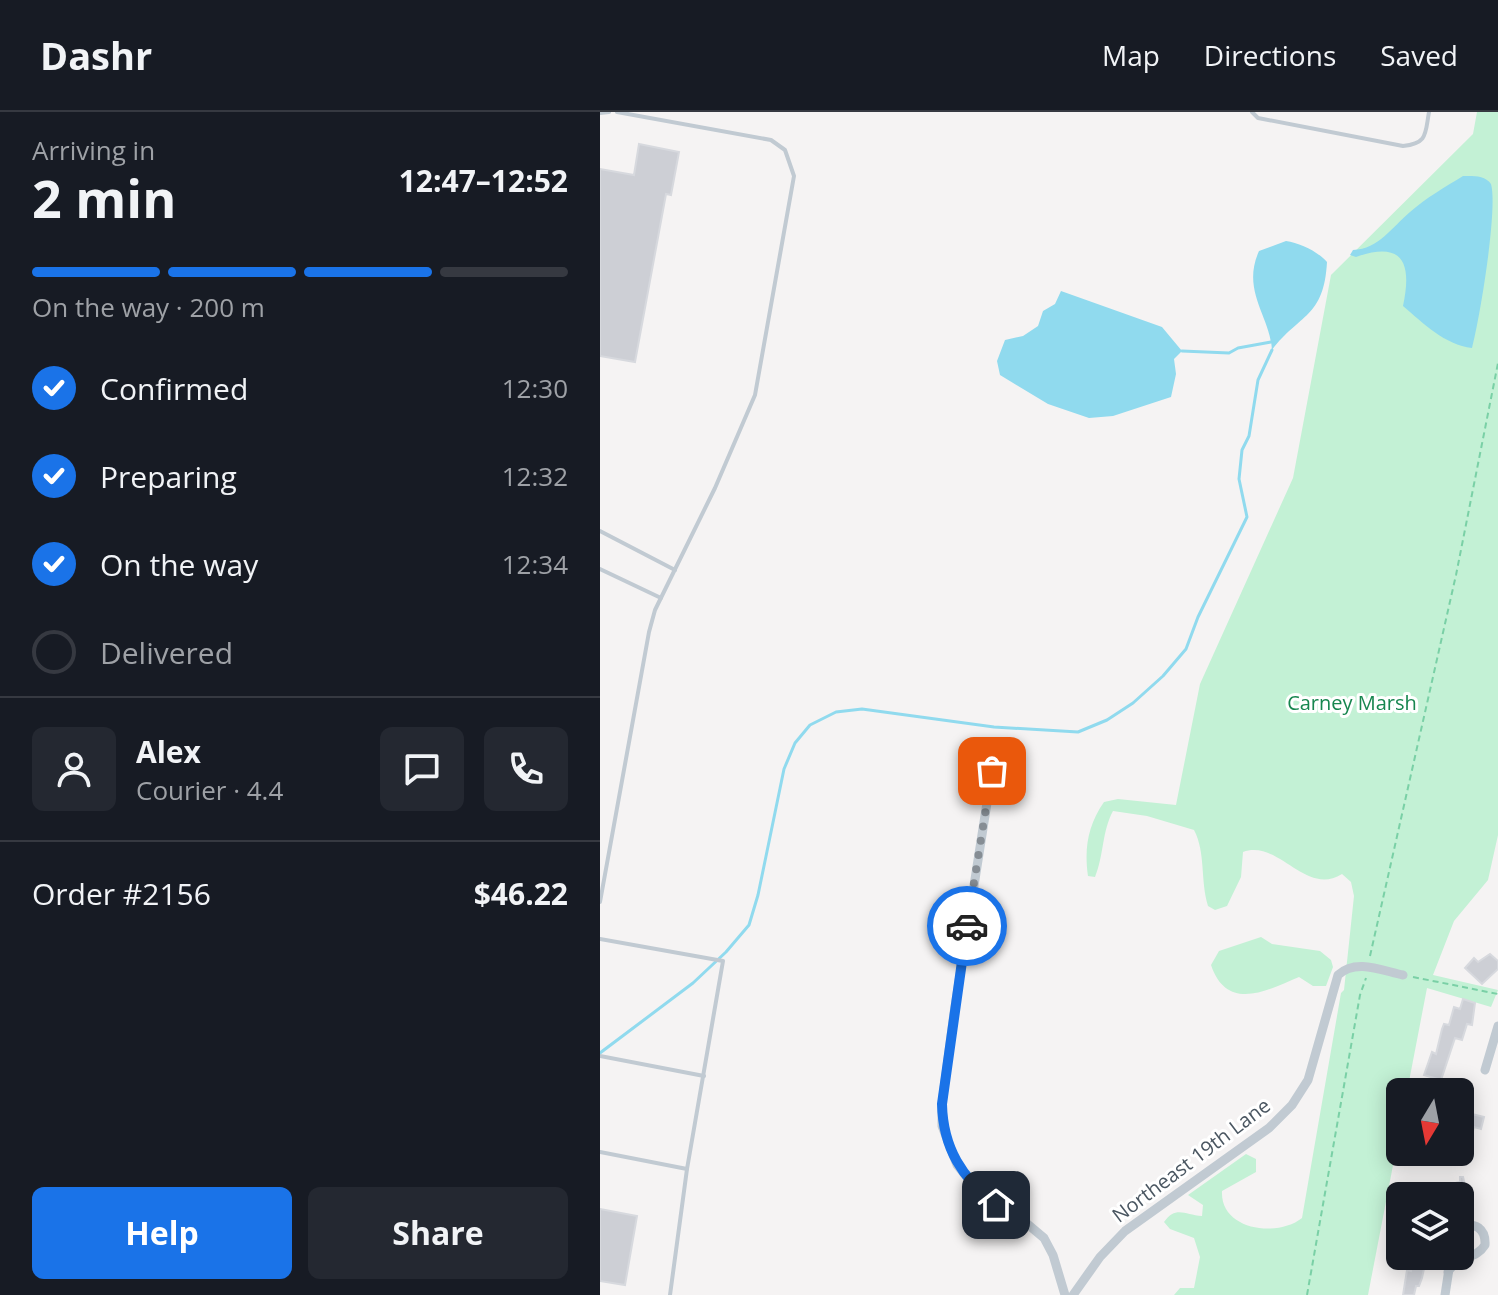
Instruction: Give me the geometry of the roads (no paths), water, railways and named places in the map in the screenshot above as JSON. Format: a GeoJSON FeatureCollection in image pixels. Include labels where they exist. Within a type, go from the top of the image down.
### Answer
{"type":"FeatureCollection","features":[{"type":"Feature","properties":{"kind":"street"},"geometry":{"type":"LineString","coordinates":[[992,771],[954,1007],[942,1126],[957,1165],[970,1181],[996,1205],[1025,1222],[1044,1238],[1053,1255],[1065,1295]]}},
{"type":"Feature","properties":{"kind":"street","name":"Northeast 19th Lane"},"geometry":{"type":"LineString","coordinates":[[1073,1295],[1100,1257],[1125,1231],[1269,1128],[1292,1105],[1308,1080],[1338,975],[1351,967],[1368,967],[1403,975]]}},
{"type":"Feature","properties":{"kind":"street"},"geometry":{"type":"LineString","coordinates":[[1485,1070],[1498,1026]]}},
{"type":"Feature","properties":{"kind":"street"},"geometry":{"type":"LineString","coordinates":[[1474,1225],[1485,1236],[1485,1245],[1474,1255]]}},
{"type":"Feature","properties":{"kind":"street"},"geometry":{"type":"LineString","coordinates":[[1445,1295],[1448,1272]]}},
{"type":"Feature","properties":{"kind":"lane"},"geometry":{"type":"LineString","coordinates":[[600,113],[609,112]]}},
{"type":"Feature","properties":{"kind":"lane"},"geometry":{"type":"LineString","coordinates":[[600,902],[649,632],[661,598],[740,435],[755,395],[794,176],[785,150],[771,140],[617,112]]}},
{"type":"Feature","properties":{"kind":"lane"},"geometry":{"type":"LineString","coordinates":[[1252,112],[1258,118],[1403,146],[1417,144],[1424,139],[1429,112]]}},
{"type":"Feature","properties":{"kind":"lane"},"geometry":{"type":"LineString","coordinates":[[600,531],[675,570]]}},
{"type":"Feature","properties":{"kind":"lane"},"geometry":{"type":"LineString","coordinates":[[600,569],[661,598]]}},
{"type":"Feature","properties":{"kind":"lane"},"geometry":{"type":"LineString","coordinates":[[600,939],[723,961],[687,1169],[670,1295]]}},
{"type":"Feature","properties":{"kind":"lane"},"geometry":{"type":"LineString","coordinates":[[600,1056],[704,1076]]}},
{"type":"Feature","properties":{"kind":"lane"},"geometry":{"type":"LineString","coordinates":[[600,1152],[687,1169]]}},
{"type":"Feature","properties":{"kind":"water"},"geometry":{"type":"Polygon","coordinates":[[[1463,176],[1486,179],[1491,184],[1493,197],[1487,264],[1472,348],[1444,338],[1403,306],[1406,278],[1401,259],[1385,252],[1356,257],[1350,255],[1353,250],[1378,241],[1416,207],[1463,176]]]}},
{"type":"Feature","properties":{"kind":"water"},"geometry":{"type":"Polygon","coordinates":[[[1286,241],[1308,248],[1327,262],[1325,280],[1315,305],[1272,350],[1255,291],[1254,265],[1259,251],[1286,241]]]}},
{"type":"Feature","properties":{"kind":"water"},"geometry":{"type":"Polygon","coordinates":[[[1061,291],[1162,327],[1182,351],[1174,359],[1176,374],[1171,397],[1113,416],[1089,418],[1048,404],[1000,375],[997,361],[1005,340],[1023,336],[1038,326],[1043,311],[1055,304],[1061,291]]]}},
{"type":"Feature","properties":{"kind":"waterway"},"geometry":{"type":"LineString","coordinates":[[1182,351],[1229,353],[1238,348],[1271,342]]}},
{"type":"Feature","properties":{"kind":"waterway"},"geometry":{"type":"LineString","coordinates":[[600,1053],[693,983],[749,925],[784,769],[795,743],[810,725],[836,712],[862,709],[994,727],[1078,732],[1107,720],[1133,703],[1163,676],[1186,649],[1198,617],[1247,517],[1239,479],[1242,450],[1249,436],[1258,380],[1272,350]]}},
{"type":"Feature","properties":{"kind":"park label","name":"Carney Marsh"},"geometry":{"type":"Point","coordinates":[1352,702]}}]}
